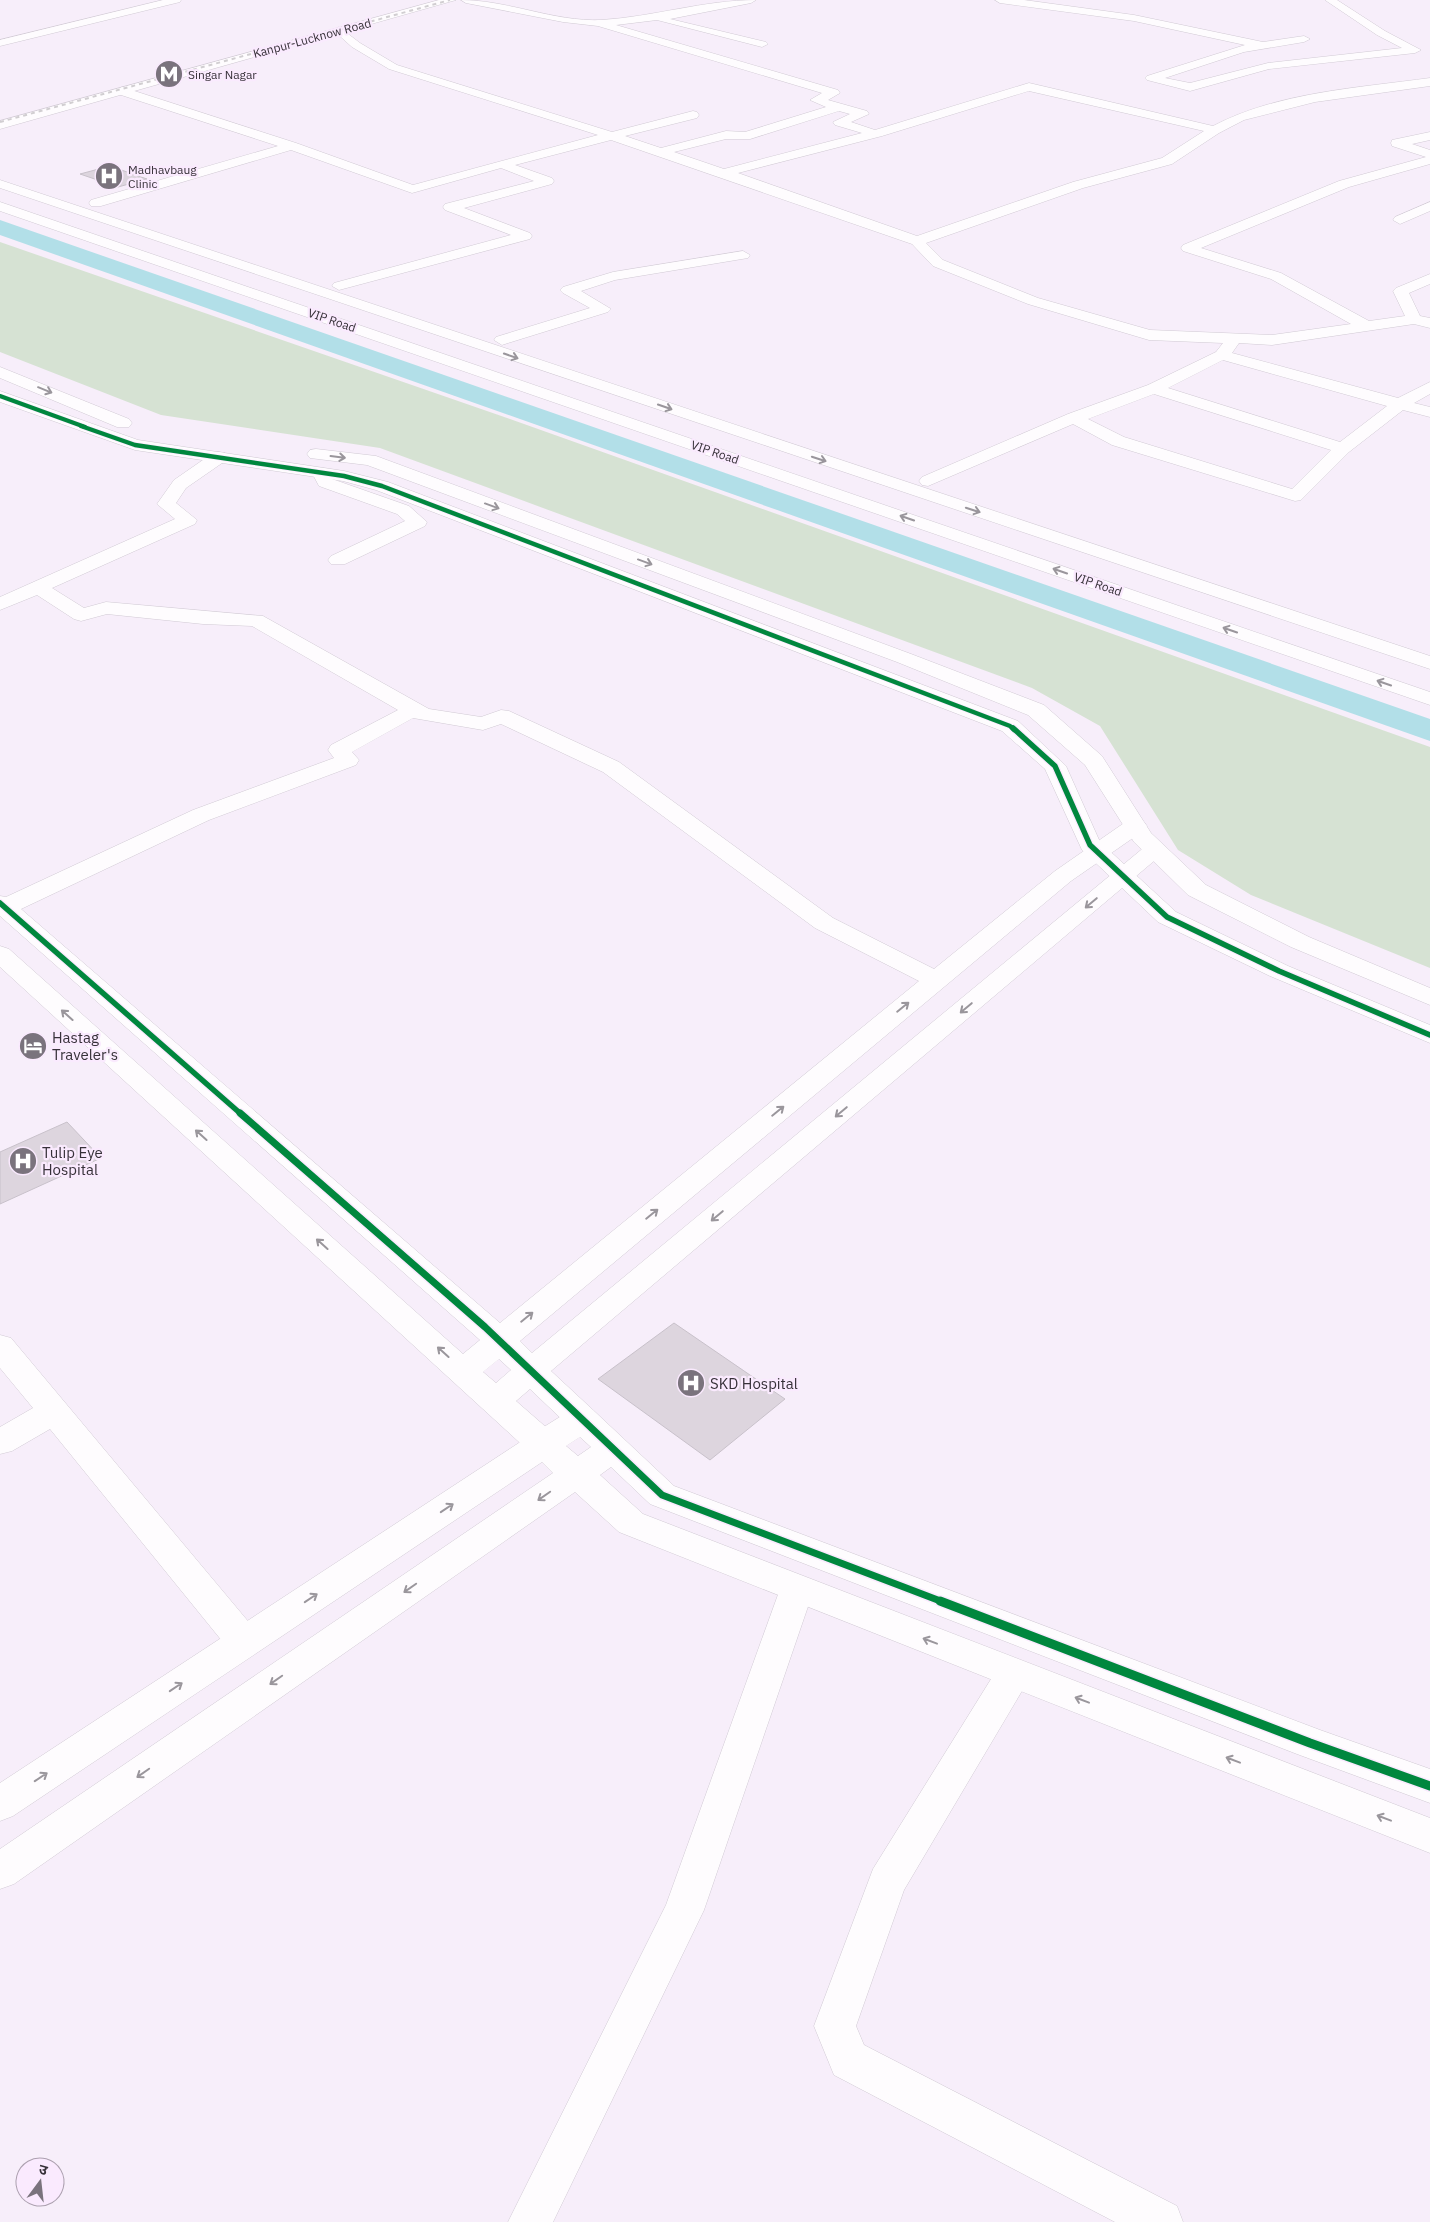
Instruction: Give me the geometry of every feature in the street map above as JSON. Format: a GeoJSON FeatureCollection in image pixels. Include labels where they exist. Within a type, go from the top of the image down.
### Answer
{"type":"FeatureCollection","features":[{"type":"Feature","properties":{"kind":"street"},"geometry":{"type":"LineString","coordinates":[[0,43],[176,0]]}},
{"type":"Feature","properties":{"kind":"street","name":"Kanpur-Lucknow Road"},"geometry":{"type":"LineString","coordinates":[[0,115],[427,0]]}},
{"type":"Feature","properties":{"kind":"street","name":"Kanpur-Lucknow Road"},"geometry":{"type":"LineString","coordinates":[[0,125],[451,0]]}},
{"type":"Feature","properties":{"kind":"street"},"geometry":{"type":"LineString","coordinates":[[466,0],[563,19],[599,23],[834,94],[816,100],[864,114],[839,122],[874,133]]}},
{"type":"Feature","properties":{"kind":"street"},"geometry":{"type":"LineString","coordinates":[[599,23],[651,17],[751,0]]}},
{"type":"Feature","properties":{"kind":"street"},"geometry":{"type":"LineString","coordinates":[[1000,0],[1134,18],[1260,45]]}},
{"type":"Feature","properties":{"kind":"street"},"geometry":{"type":"LineString","coordinates":[[1330,0],[1380,34],[1430,56]]}},
{"type":"Feature","properties":{"kind":"street"},"geometry":{"type":"LineString","coordinates":[[651,17],[762,44]]}},
{"type":"Feature","properties":{"kind":"street"},"geometry":{"type":"LineString","coordinates":[[339,30],[356,45],[393,67],[516,104],[723,173],[917,241],[938,263],[1033,300],[1149,335],[1272,340],[1414,319],[1430,323]]}},
{"type":"Feature","properties":{"kind":"street"},"geometry":{"type":"LineString","coordinates":[[1304,39],[1260,45],[1151,78],[1190,87],[1268,66],[1413,50]]}},
{"type":"Feature","properties":{"kind":"street"},"geometry":{"type":"LineString","coordinates":[[917,241],[1078,185],[1167,161],[1215,130],[1240,117],[1315,98],[1430,82]]}},
{"type":"Feature","properties":{"kind":"street"},"geometry":{"type":"LineString","coordinates":[[723,173],[874,133],[1028,87],[1215,130]]}},
{"type":"Feature","properties":{"kind":"street"},"geometry":{"type":"LineString","coordinates":[[122,91],[412,188],[693,115]]}},
{"type":"Feature","properties":{"kind":"street"},"geometry":{"type":"LineString","coordinates":[[660,152],[726,135],[746,136],[839,107]]}},
{"type":"Feature","properties":{"kind":"street"},"geometry":{"type":"LineString","coordinates":[[1430,127],[1416,130],[1430,136]]}},
{"type":"Feature","properties":{"kind":"street"},"geometry":{"type":"LineString","coordinates":[[1430,136],[1397,143],[1430,154]]}},
{"type":"Feature","properties":{"kind":"street"},"geometry":{"type":"LineString","coordinates":[[96,203],[291,146]]}},
{"type":"Feature","properties":{"kind":"street"},"geometry":{"type":"LineString","coordinates":[[1366,326],[1276,276],[1188,248],[1344,184],[1430,160]]}},
{"type":"Feature","properties":{"kind":"street"},"geometry":{"type":"LineString","coordinates":[[340,286],[524,236],[450,207],[547,181],[502,164]]}},
{"type":"Feature","properties":{"kind":"street"},"geometry":{"type":"LineString","coordinates":[[0,172],[502,340],[1430,646]]}},
{"type":"Feature","properties":{"kind":"street","name":"VIP Road"},"geometry":{"type":"LineString","coordinates":[[0,184],[1430,663]]}},
{"type":"Feature","properties":{"kind":"street","name":"VIP Road"},"geometry":{"type":"LineString","coordinates":[[0,206],[1430,699]]}},
{"type":"Feature","properties":{"kind":"street"},"geometry":{"type":"LineString","coordinates":[[1400,220],[1430,206]]}},
{"type":"Feature","properties":{"kind":"street"},"geometry":{"type":"LineString","coordinates":[[502,340],[604,308],[568,290],[613,276],[742,255]]}},
{"type":"Feature","properties":{"kind":"street"},"geometry":{"type":"LineString","coordinates":[[1414,319],[1400,291],[1430,278]]}},
{"type":"Feature","properties":{"kind":"street"},"geometry":{"type":"LineString","coordinates":[[928,481],[1074,418],[1154,389],[1222,355],[1234,338]]}},
{"type":"Feature","properties":{"kind":"street"},"geometry":{"type":"LineString","coordinates":[[1222,355],[1430,412]]}},
{"type":"Feature","properties":{"kind":"street"},"geometry":{"type":"LineString","coordinates":[[577,378],[595,370]]}},
{"type":"Feature","properties":{"kind":"street"},"geometry":{"type":"LineString","coordinates":[[0,372],[134,427],[304,453],[370,460],[904,658],[1036,710],[1094,761],[1142,837],[1198,890],[1300,942],[1430,997]]}},
{"type":"Feature","properties":{"kind":"street"},"geometry":{"type":"LineString","coordinates":[[1074,418],[1118,441],[1295,496],[1343,448],[1400,404],[1430,386]]}},
{"type":"Feature","properties":{"kind":"street"},"geometry":{"type":"LineString","coordinates":[[1154,389],[1343,448]]}},
{"type":"Feature","properties":{"kind":"street"},"geometry":{"type":"LineString","coordinates":[[0,396],[135,445],[321,472],[382,486],[1010,726],[1055,766],[1090,845],[1167,917],[1280,971],[1430,1035]]}},
{"type":"Feature","properties":{"kind":"street"},"geometry":{"type":"LineString","coordinates":[[286,467],[304,453]]}},
{"type":"Feature","properties":{"kind":"street"},"geometry":{"type":"LineString","coordinates":[[0,604],[188,520],[166,504],[180,484],[219,457]]}},
{"type":"Feature","properties":{"kind":"street"},"geometry":{"type":"LineString","coordinates":[[321,472],[325,482],[403,510],[418,522],[338,560]]}},
{"type":"Feature","properties":{"kind":"street"},"geometry":{"type":"LineString","coordinates":[[38,587],[81,615],[106,608],[203,618],[256,620],[423,716],[483,724],[501,716],[611,767],[824,923],[936,980]]}},
{"type":"Feature","properties":{"kind":"street"},"geometry":{"type":"LineString","coordinates":[[413,710],[339,750],[348,760],[201,815],[2,905],[499,1340],[662,1495],[1310,1743],[1430,1786]]}},
{"type":"Feature","properties":{"kind":"street"},"geometry":{"type":"LineString","coordinates":[[462,1371],[1063,876],[1135,826]]}},
{"type":"Feature","properties":{"kind":"street"},"geometry":{"type":"LineString","coordinates":[[496,1400],[1155,850]]}},
{"type":"Feature","properties":{"kind":"street"},"geometry":{"type":"LineString","coordinates":[[0,954],[631,1523],[1430,1836]]}},
{"type":"Feature","properties":{"kind":"street"},"geometry":{"type":"LineString","coordinates":[[825,1072],[866,1092]]}},
{"type":"Feature","properties":{"kind":"street"},"geometry":{"type":"LineString","coordinates":[[0,1346],[244,1642]]}},
{"type":"Feature","properties":{"kind":"street"},"geometry":{"type":"LineString","coordinates":[[0,1442],[54,1411]]}},
{"type":"Feature","properties":{"kind":"street"},"geometry":{"type":"LineString","coordinates":[[0,1804],[582,1419]]}},
{"type":"Feature","properties":{"kind":"street"},"geometry":{"type":"LineString","coordinates":[[0,1871],[613,1449]]}},
{"type":"Feature","properties":{"kind":"street"},"geometry":{"type":"LineString","coordinates":[[530,2222],[684,1910],[797,1589]]}},
{"type":"Feature","properties":{"kind":"street"},"geometry":{"type":"LineString","coordinates":[[1014,1674],[887,1882],[835,2026],[849,2060],[1161,2222]]}},
{"type":"Feature","properties":{"kind":"green space"},"geometry":{"type":"Polygon","coordinates":[[[0,242],[510,419],[1430,747],[1430,968],[1251,895],[1178,850],[1100,726],[1032,688],[380,448],[161,415],[0,352],[0,242]]]}},
{"type":"Feature","properties":{"kind":"building"},"geometry":{"type":"Polygon","coordinates":[[[110,166],[147,179],[118,187],[80,174],[110,166]]]}},
{"type":"Feature","properties":{"kind":"building"},"geometry":{"type":"Polygon","coordinates":[[[67,1122],[101,1158],[0,1204],[0,1152],[67,1122]]]}},
{"type":"Feature","properties":{"kind":"building"},"geometry":{"type":"Polygon","coordinates":[[[674,1323],[785,1399],[710,1460],[598,1379],[674,1323]]]}},
{"type":"Feature","properties":{"kind":"waterway"},"geometry":{"type":"LineString","coordinates":[[0,227],[1430,731]]}},
{"type":"Feature","properties":{"kind":"railway"},"geometry":{"type":"LineString","coordinates":[[0,122],[450,0]]}},
{"type":"Feature","properties":{"kind":"cycle path"},"geometry":{"type":"LineString","coordinates":[[0,396],[135,445],[344,476],[382,486],[1010,726],[1055,766],[1090,845],[1167,917],[1279,971],[1430,1035]]}},
{"type":"Feature","properties":{"kind":"cycle path"},"geometry":{"type":"LineString","coordinates":[[0,903],[485,1327],[662,1495],[1310,1743],[1430,1786]]}},
{"type":"Feature","properties":{"kind":"place","name":"Singar Nagar"},"geometry":{"type":"Point","coordinates":[169,74]}},
{"type":"Feature","properties":{"kind":"place","name":"Madhavbaug Clinic"},"geometry":{"type":"Point","coordinates":[109,176]}},
{"type":"Feature","properties":{"kind":"place","name":"Hastag Traveler's"},"geometry":{"type":"Point","coordinates":[33,1046]}},
{"type":"Feature","properties":{"kind":"place","name":"Tulip Eye Hospital"},"geometry":{"type":"Point","coordinates":[23,1161]}},
{"type":"Feature","properties":{"kind":"place","name":"SKD Hospital"},"geometry":{"type":"Point","coordinates":[691,1383]}}]}
